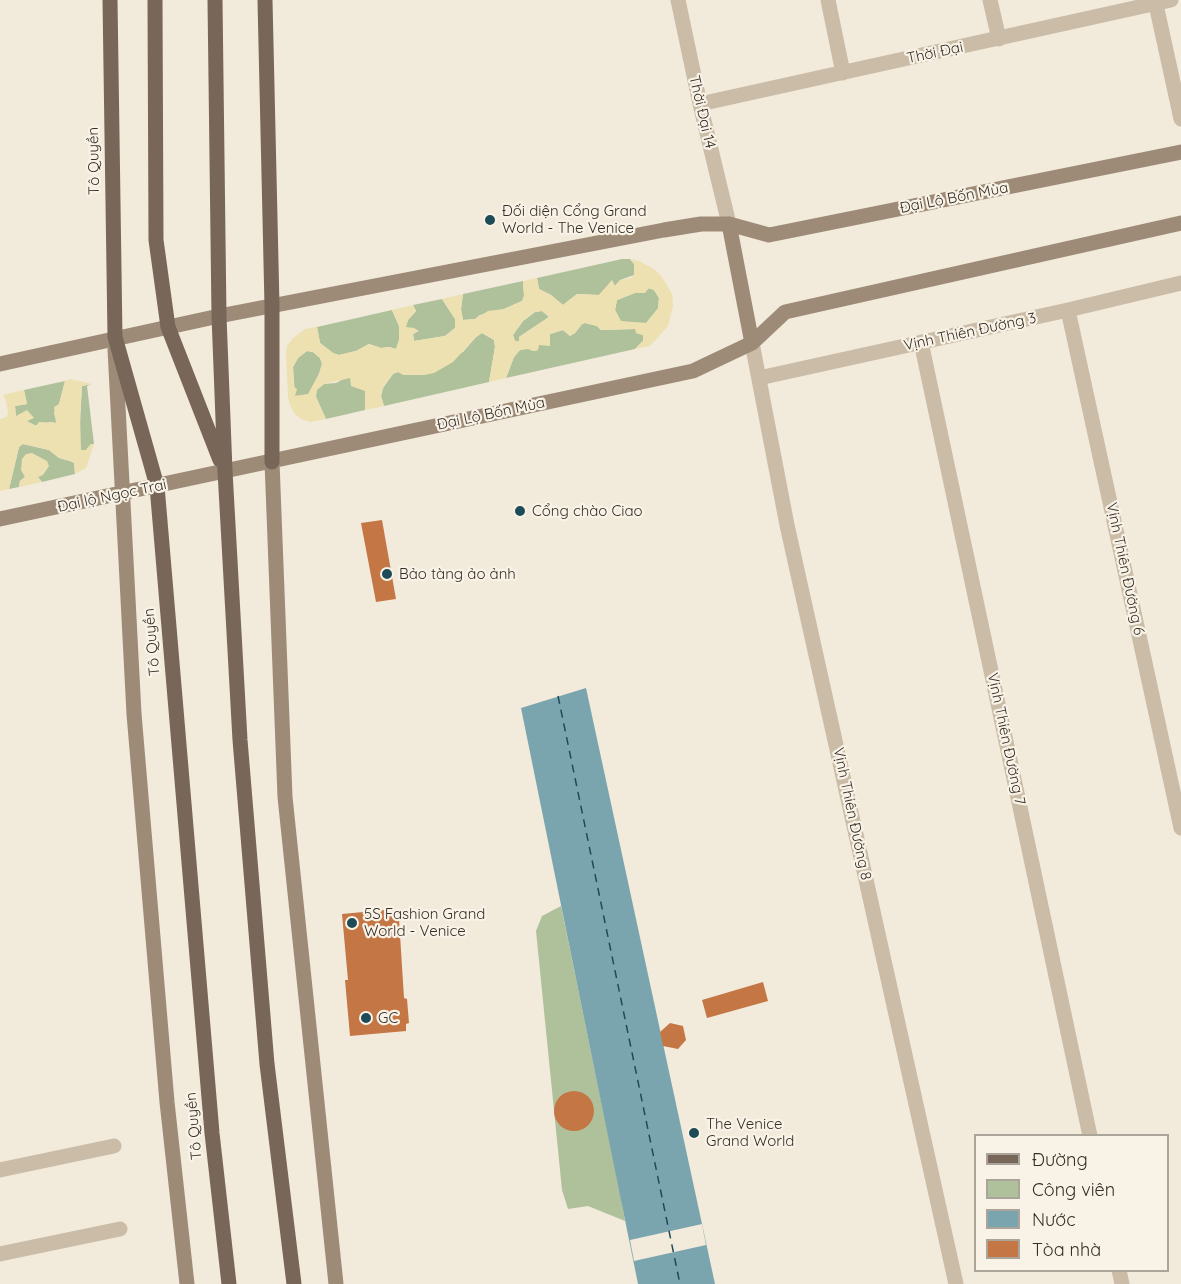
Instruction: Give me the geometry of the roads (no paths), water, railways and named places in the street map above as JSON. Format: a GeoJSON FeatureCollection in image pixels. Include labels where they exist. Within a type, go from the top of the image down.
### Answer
{"type":"FeatureCollection","features":[{"type":"Feature","properties":{"kind":"main road","name":"Tô Quyền"},"geometry":{"type":"LineString","coordinates":[[110,0],[115,337],[157,486],[212,1133],[229,1284]]}},
{"type":"Feature","properties":{"kind":"main road"},"geometry":{"type":"LineString","coordinates":[[155,0],[156,240],[168,327],[225,471]]}},
{"type":"Feature","properties":{"kind":"main road"},"geometry":{"type":"LineString","coordinates":[[214,0],[219,316],[240,740],[267,1064],[294,1284]]}},
{"type":"Feature","properties":{"kind":"main road"},"geometry":{"type":"LineString","coordinates":[[265,0],[272,306],[272,462],[285,796],[336,1284]]}},
{"type":"Feature","properties":{"kind":"main road","name":"Đại Lộ Bốn Mùa"},"geometry":{"type":"LineString","coordinates":[[219,316],[700,224],[729,224],[769,235],[1181,152]]}},
{"type":"Feature","properties":{"kind":"main road","name":"Đại Lộ Bốn Mùa"},"geometry":{"type":"LineString","coordinates":[[225,471],[693,371],[752,343],[785,312],[1181,223]]}},
{"type":"Feature","properties":{"kind":"main road"},"geometry":{"type":"LineString","coordinates":[[729,224],[752,343]]}},
{"type":"Feature","properties":{"kind":"main road"},"geometry":{"type":"LineString","coordinates":[[0,364],[219,316]]}},
{"type":"Feature","properties":{"kind":"main road"},"geometry":{"type":"LineString","coordinates":[[115,337],[134,714],[167,1102],[187,1284]]}},
{"type":"Feature","properties":{"kind":"main road","name":"Đại lộ Ngọc Trai"},"geometry":{"type":"LineString","coordinates":[[0,519],[225,471]]}},
{"type":"Feature","properties":{"kind":"street","name":"Thời Đại 14"},"geometry":{"type":"LineString","coordinates":[[678,0],[729,224]]}},
{"type":"Feature","properties":{"kind":"street"},"geometry":{"type":"LineString","coordinates":[[828,0],[843,73]]}},
{"type":"Feature","properties":{"kind":"street"},"geometry":{"type":"LineString","coordinates":[[990,0],[999,39]]}},
{"type":"Feature","properties":{"kind":"street","name":"Thời Đại"},"geometry":{"type":"LineString","coordinates":[[700,104],[1161,2]]}},
{"type":"Feature","properties":{"kind":"street"},"geometry":{"type":"LineString","coordinates":[[1161,2],[1181,119]]}},
{"type":"Feature","properties":{"kind":"street","name":"Vịnh Thiên Đường 3"},"geometry":{"type":"LineString","coordinates":[[759,378],[1181,283]]}},
{"type":"Feature","properties":{"kind":"street","name":"Vịnh Thiên Đường 6"},"geometry":{"type":"LineString","coordinates":[[1068,310],[1181,828]]}},
{"type":"Feature","properties":{"kind":"street","name":"Vịnh Thiên Đường 7"},"geometry":{"type":"LineString","coordinates":[[921,342],[1090,1134]]}},
{"type":"Feature","properties":{"kind":"street","name":"Vịnh Thiên Đường 8"},"geometry":{"type":"LineString","coordinates":[[752,343],[787,525],[956,1284]]}},
{"type":"Feature","properties":{"kind":"street"},"geometry":{"type":"LineString","coordinates":[[0,1170],[114,1146]]}},
{"type":"Feature","properties":{"kind":"street"},"geometry":{"type":"LineString","coordinates":[[0,1254],[120,1229]]}},
{"type":"Feature","properties":{"kind":"water"},"geometry":{"type":"Polygon","coordinates":[[[586,688],[715,1284],[638,1284],[521,708],[586,688]]]}},
{"type":"Feature","properties":{"kind":"place","name":"Đối diện Cổng Grand World - The Venice"},"geometry":{"type":"Point","coordinates":[490,220]}},
{"type":"Feature","properties":{"kind":"place","name":"Cổng chào Ciao"},"geometry":{"type":"Point","coordinates":[520,511]}},
{"type":"Feature","properties":{"kind":"place","name":"Bảo tàng ảo ảnh"},"geometry":{"type":"Point","coordinates":[387,574]}},
{"type":"Feature","properties":{"kind":"place","name":"5S Fashion Grand World - Venice"},"geometry":{"type":"Point","coordinates":[352,923]}},
{"type":"Feature","properties":{"kind":"place","name":"GC"},"geometry":{"type":"Point","coordinates":[366,1018]}},
{"type":"Feature","properties":{"kind":"place","name":"The Venice Grand World"},"geometry":{"type":"Point","coordinates":[694,1133]}}]}
